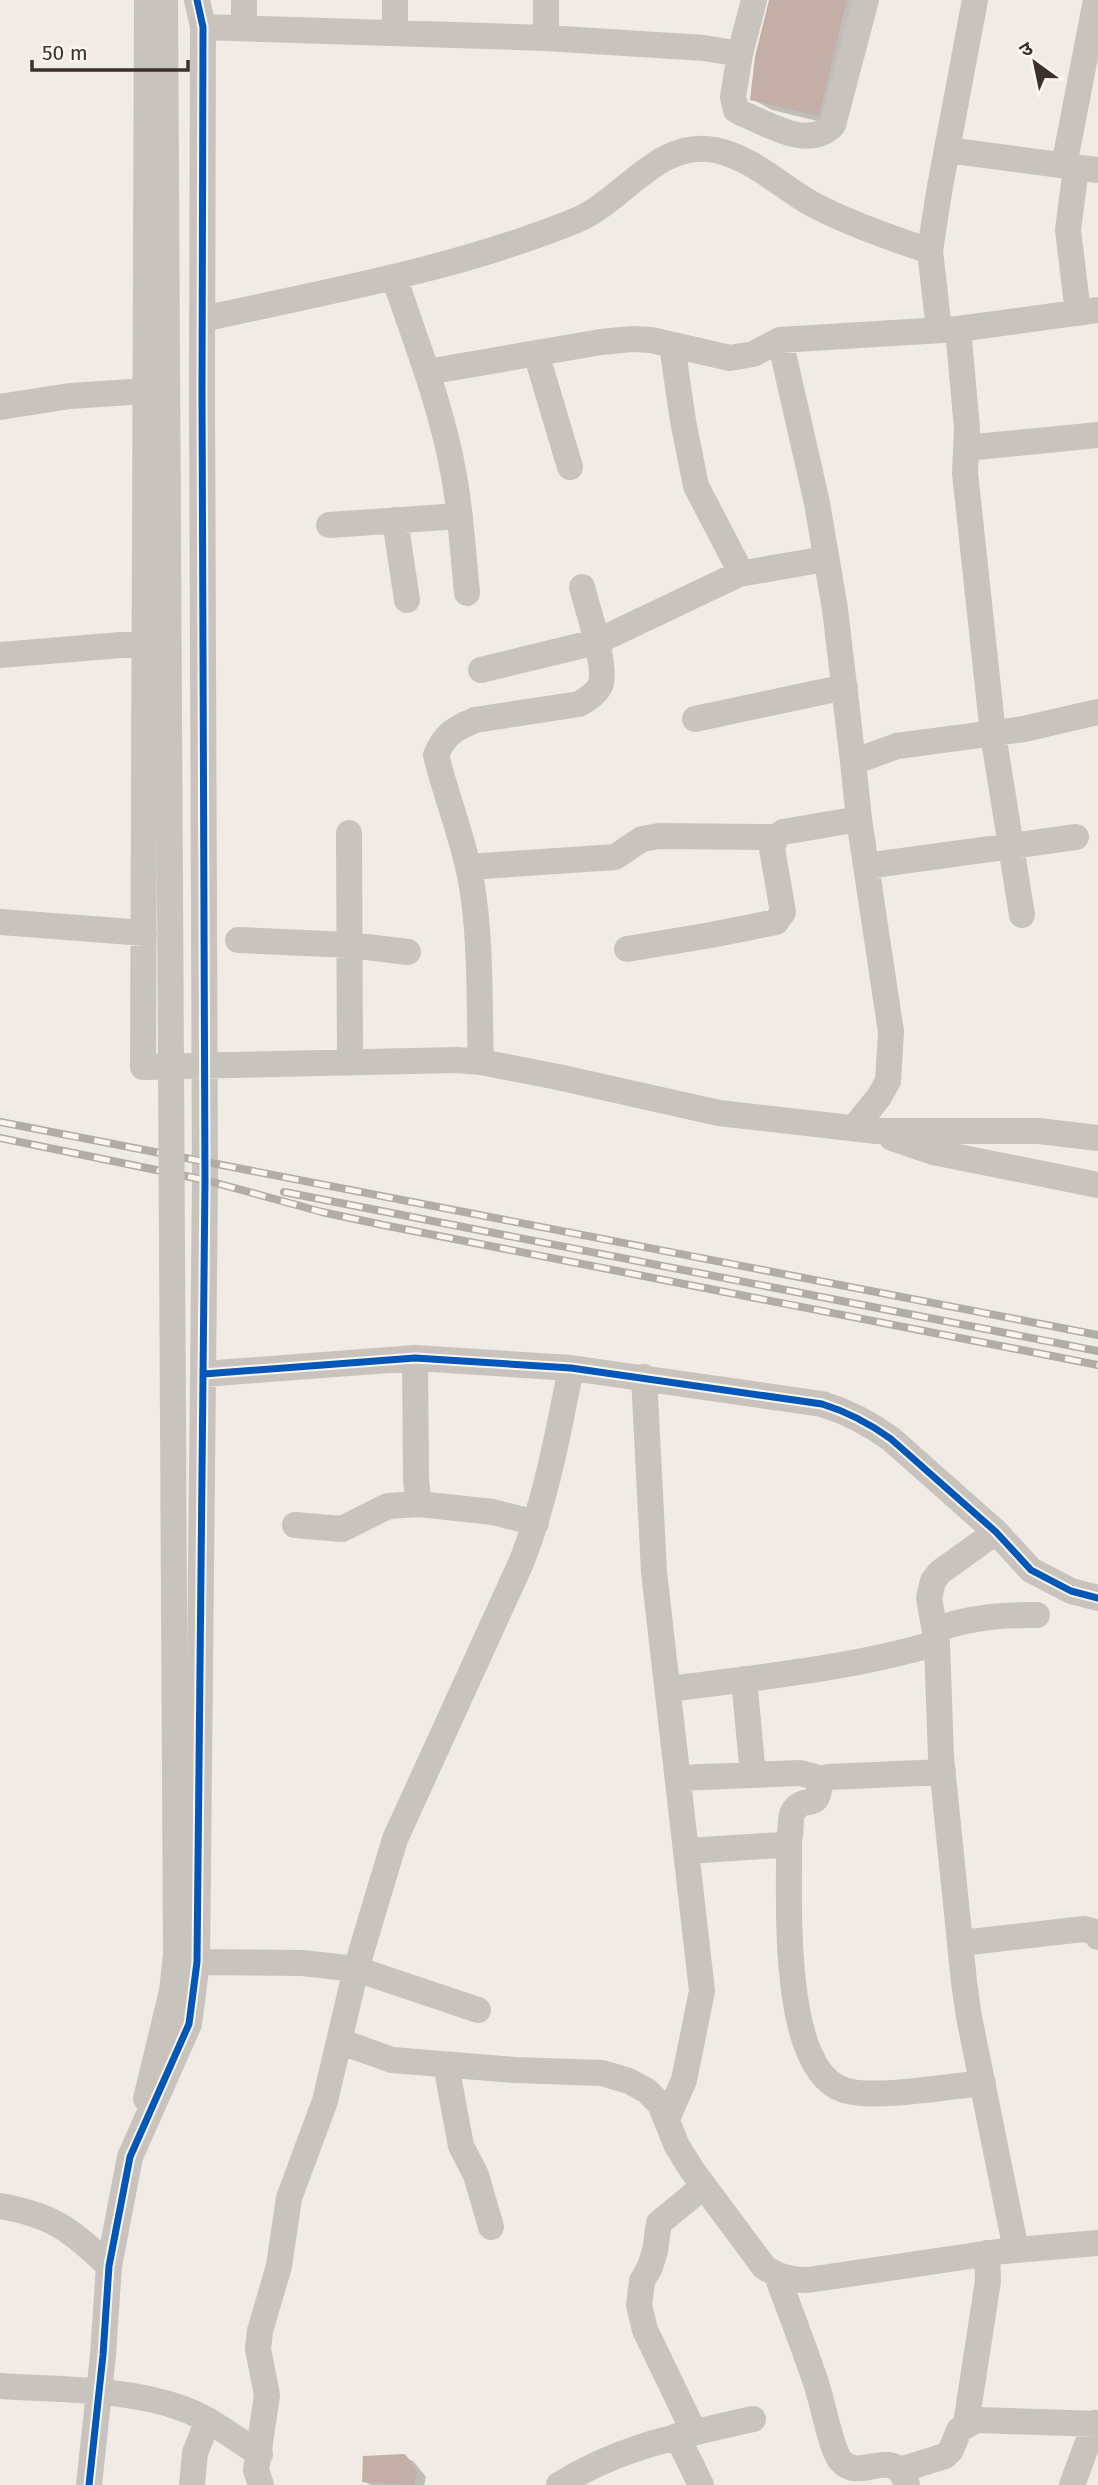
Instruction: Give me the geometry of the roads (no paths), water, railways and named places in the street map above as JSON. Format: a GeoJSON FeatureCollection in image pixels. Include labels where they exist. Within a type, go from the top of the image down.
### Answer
{"type":"FeatureCollection","features":[{"type":"Feature","properties":{"kind":"street"},"geometry":{"type":"LineString","coordinates":[[159,0],[146,391],[143,1067],[350,1060],[457,1060],[481,1062],[719,1113],[860,1128],[1039,1130],[1098,1138]]}},
{"type":"Feature","properties":{"kind":"street"},"geometry":{"type":"LineString","coordinates":[[89,2485],[109,2266],[130,2157],[172,1991],[176,1955],[159,0]]}},
{"type":"Feature","properties":{"kind":"street"},"geometry":{"type":"LineString","coordinates":[[130,2157],[189,2024],[197,1962],[204,1374],[204,27],[197,0]]}},
{"type":"Feature","properties":{"kind":"street"},"geometry":{"type":"LineString","coordinates":[[244,0],[244,28]]}},
{"type":"Feature","properties":{"kind":"street"},"geometry":{"type":"LineString","coordinates":[[395,0],[395,33]]}},
{"type":"Feature","properties":{"kind":"street"},"geometry":{"type":"LineString","coordinates":[[546,0],[546,38]]}},
{"type":"Feature","properties":{"kind":"street"},"geometry":{"type":"LineString","coordinates":[[754,0],[740,54],[733,97],[736,110],[804,138],[826,132],[834,125],[866,0]]}},
{"type":"Feature","properties":{"kind":"street"},"geometry":{"type":"LineString","coordinates":[[975,0],[930,251],[949,329],[967,428],[965,473],[993,734],[1021,915]]}},
{"type":"Feature","properties":{"kind":"street"},"geometry":{"type":"LineString","coordinates":[[426,372],[601,342],[632,340],[651,340],[730,358],[752,354],[780,340],[949,329],[1088,311],[1068,230],[1079,168],[1096,0]]}},
{"type":"Feature","properties":{"kind":"street"},"geometry":{"type":"LineString","coordinates":[[204,27],[546,38],[704,48],[740,54]]}},
{"type":"Feature","properties":{"kind":"street"},"geometry":{"type":"LineString","coordinates":[[203,319],[472,258],[579,219],[612,200],[643,171],[687,150],[714,150],[745,159],[833,215],[930,251]]}},
{"type":"Feature","properties":{"kind":"street"},"geometry":{"type":"LineString","coordinates":[[947,150],[1079,168]]}},
{"type":"Feature","properties":{"kind":"street"},"geometry":{"type":"LineString","coordinates":[[394,277],[447,443],[460,516],[467,593]]}},
{"type":"Feature","properties":{"kind":"street"},"geometry":{"type":"LineString","coordinates":[[780,340],[817,503],[835,610],[859,819],[891,1032],[888,1082],[860,1128]]}},
{"type":"Feature","properties":{"kind":"street"},"geometry":{"type":"LineString","coordinates":[[672,345],[696,486],[736,563],[739,574]]}},
{"type":"Feature","properties":{"kind":"street"},"geometry":{"type":"LineString","coordinates":[[536,353],[570,467]]}},
{"type":"Feature","properties":{"kind":"street"},"geometry":{"type":"LineString","coordinates":[[0,407],[70,396],[146,391]]}},
{"type":"Feature","properties":{"kind":"street"},"geometry":{"type":"LineString","coordinates":[[966,447],[1098,435]]}},
{"type":"Feature","properties":{"kind":"street"},"geometry":{"type":"LineString","coordinates":[[329,525],[460,516]]}},
{"type":"Feature","properties":{"kind":"street"},"geometry":{"type":"LineString","coordinates":[[395,520],[407,600]]}},
{"type":"Feature","properties":{"kind":"street"},"geometry":{"type":"LineString","coordinates":[[481,670],[596,642],[739,574],[825,559]]}},
{"type":"Feature","properties":{"kind":"street"},"geometry":{"type":"LineString","coordinates":[[481,1062],[478,942],[474,899],[468,867],[436,755],[443,739],[459,727],[475,720],[579,704],[600,687],[603,672],[582,587]]}},
{"type":"Feature","properties":{"kind":"street"},"geometry":{"type":"LineString","coordinates":[[0,655],[145,643]]}},
{"type":"Feature","properties":{"kind":"street"},"geometry":{"type":"LineString","coordinates":[[695,719],[845,687]]}},
{"type":"Feature","properties":{"kind":"street"},"geometry":{"type":"LineString","coordinates":[[853,762],[897,746],[993,734],[1098,712]]}},
{"type":"Feature","properties":{"kind":"street"},"geometry":{"type":"LineString","coordinates":[[627,948],[776,922],[783,912],[772,849],[776,836],[783,832],[859,819]]}},
{"type":"Feature","properties":{"kind":"street"},"geometry":{"type":"LineString","coordinates":[[349,833],[350,1060]]}},
{"type":"Feature","properties":{"kind":"street"},"geometry":{"type":"LineString","coordinates":[[468,867],[615,858],[642,839],[659,836],[776,836]]}},
{"type":"Feature","properties":{"kind":"street"},"geometry":{"type":"LineString","coordinates":[[866,866],[1076,837]]}},
{"type":"Feature","properties":{"kind":"street"},"geometry":{"type":"LineString","coordinates":[[0,922],[144,933]]}},
{"type":"Feature","properties":{"kind":"street"},"geometry":{"type":"LineString","coordinates":[[238,940],[350,945],[408,952]]}},
{"type":"Feature","properties":{"kind":"street"},"geometry":{"type":"LineString","coordinates":[[860,1128],[933,1152],[1098,1185]]}},
{"type":"Feature","properties":{"kind":"street"},"geometry":{"type":"LineString","coordinates":[[204,1374],[415,1358],[571,1368],[799,1400],[846,1411],[891,1439],[996,1532],[1031,1570],[1071,1591],[1098,1598]]}},
{"type":"Feature","properties":{"kind":"street"},"geometry":{"type":"LineString","coordinates":[[415,1358],[416,1480],[419,1504]]}},
{"type":"Feature","properties":{"kind":"street"},"geometry":{"type":"LineString","coordinates":[[261,2485],[256,2475],[267,2395],[258,2349],[260,2331],[279,2266],[289,2198],[325,2101],[356,1969],[395,1839],[521,1563],[536,1523],[553,1458],[571,1368]]}},
{"type":"Feature","properties":{"kind":"street"},"geometry":{"type":"LineString","coordinates":[[644,1377],[654,1572],[702,1991],[684,2080],[667,2119]]}},
{"type":"Feature","properties":{"kind":"street"},"geometry":{"type":"LineString","coordinates":[[295,1525],[342,1529],[388,1506],[419,1504],[493,1512],[536,1523]]}},
{"type":"Feature","properties":{"kind":"street"},"geometry":{"type":"LineString","coordinates":[[996,1532],[940,1572],[933,1581],[929,1598],[936,1637],[943,1772],[969,2017],[1016,2250]]}},
{"type":"Feature","properties":{"kind":"street"},"geometry":{"type":"LineString","coordinates":[[668,1689],[849,1665],[936,1637],[956,1622],[986,1617],[1037,1615]]}},
{"type":"Feature","properties":{"kind":"street"},"geometry":{"type":"LineString","coordinates":[[744,1679],[753,1774]]}},
{"type":"Feature","properties":{"kind":"street"},"geometry":{"type":"LineString","coordinates":[[679,1778],[800,1773],[823,1779],[833,1776],[943,1772]]}},
{"type":"Feature","properties":{"kind":"street"},"geometry":{"type":"LineString","coordinates":[[823,1779],[817,1800],[792,1811],[789,1839],[791,1965],[798,2017],[818,2071],[835,2087],[854,2092],[877,2093],[983,2083]]}},
{"type":"Feature","properties":{"kind":"street"},"geometry":{"type":"LineString","coordinates":[[687,1851],[771,1847],[789,1839]]}},
{"type":"Feature","properties":{"kind":"street"},"geometry":{"type":"LineString","coordinates":[[961,1943],[1084,1929],[1095,1932],[1098,1937]]}},
{"type":"Feature","properties":{"kind":"street"},"geometry":{"type":"LineString","coordinates":[[197,1962],[302,1963],[356,1969],[478,2010]]}},
{"type":"Feature","properties":{"kind":"street"},"geometry":{"type":"LineString","coordinates":[[339,2040],[392,2060],[602,2073],[629,2081],[647,2091],[660,2104],[677,2146],[764,2267],[789,2280],[808,2280],[987,2253],[1098,2243]]}},
{"type":"Feature","properties":{"kind":"street"},"geometry":{"type":"LineString","coordinates":[[446,2065],[461,2146],[476,2175],[491,2227]]}},
{"type":"Feature","properties":{"kind":"street"},"geometry":{"type":"LineString","coordinates":[[701,2485],[686,2434],[645,2330],[639,2293],[655,2251],[659,2223],[704,2186]]}},
{"type":"Feature","properties":{"kind":"street"},"geometry":{"type":"LineString","coordinates":[[0,2206],[49,2218],[70,2231],[109,2266]]}},
{"type":"Feature","properties":{"kind":"street"},"geometry":{"type":"LineString","coordinates":[[966,2424],[988,2281],[987,2253]]}},
{"type":"Feature","properties":{"kind":"street"},"geometry":{"type":"LineString","coordinates":[[777,2276],[816,2384],[838,2458],[850,2468],[891,2465],[903,2477],[945,2456],[951,2450],[959,2430],[976,2420],[1096,2423],[1072,2485]]}},
{"type":"Feature","properties":{"kind":"street"},"geometry":{"type":"LineString","coordinates":[[0,2386],[99,2392],[156,2401],[182,2408],[208,2420],[260,2454]]}},
{"type":"Feature","properties":{"kind":"street"},"geometry":{"type":"LineString","coordinates":[[559,2485],[607,2459],[653,2442],[753,2419]]}},
{"type":"Feature","properties":{"kind":"street"},"geometry":{"type":"LineString","coordinates":[[192,2485],[195,2453],[208,2420]]}},
{"type":"Feature","properties":{"kind":"railway"},"geometry":{"type":"LineString","coordinates":[[0,1122],[1098,1335]]}},
{"type":"Feature","properties":{"kind":"railway"},"geometry":{"type":"LineString","coordinates":[[0,1138],[205,1180],[322,1212],[383,1225],[1098,1365]]}},
{"type":"Feature","properties":{"kind":"railway"},"geometry":{"type":"LineString","coordinates":[[284,1192],[1098,1351]]}}]}
